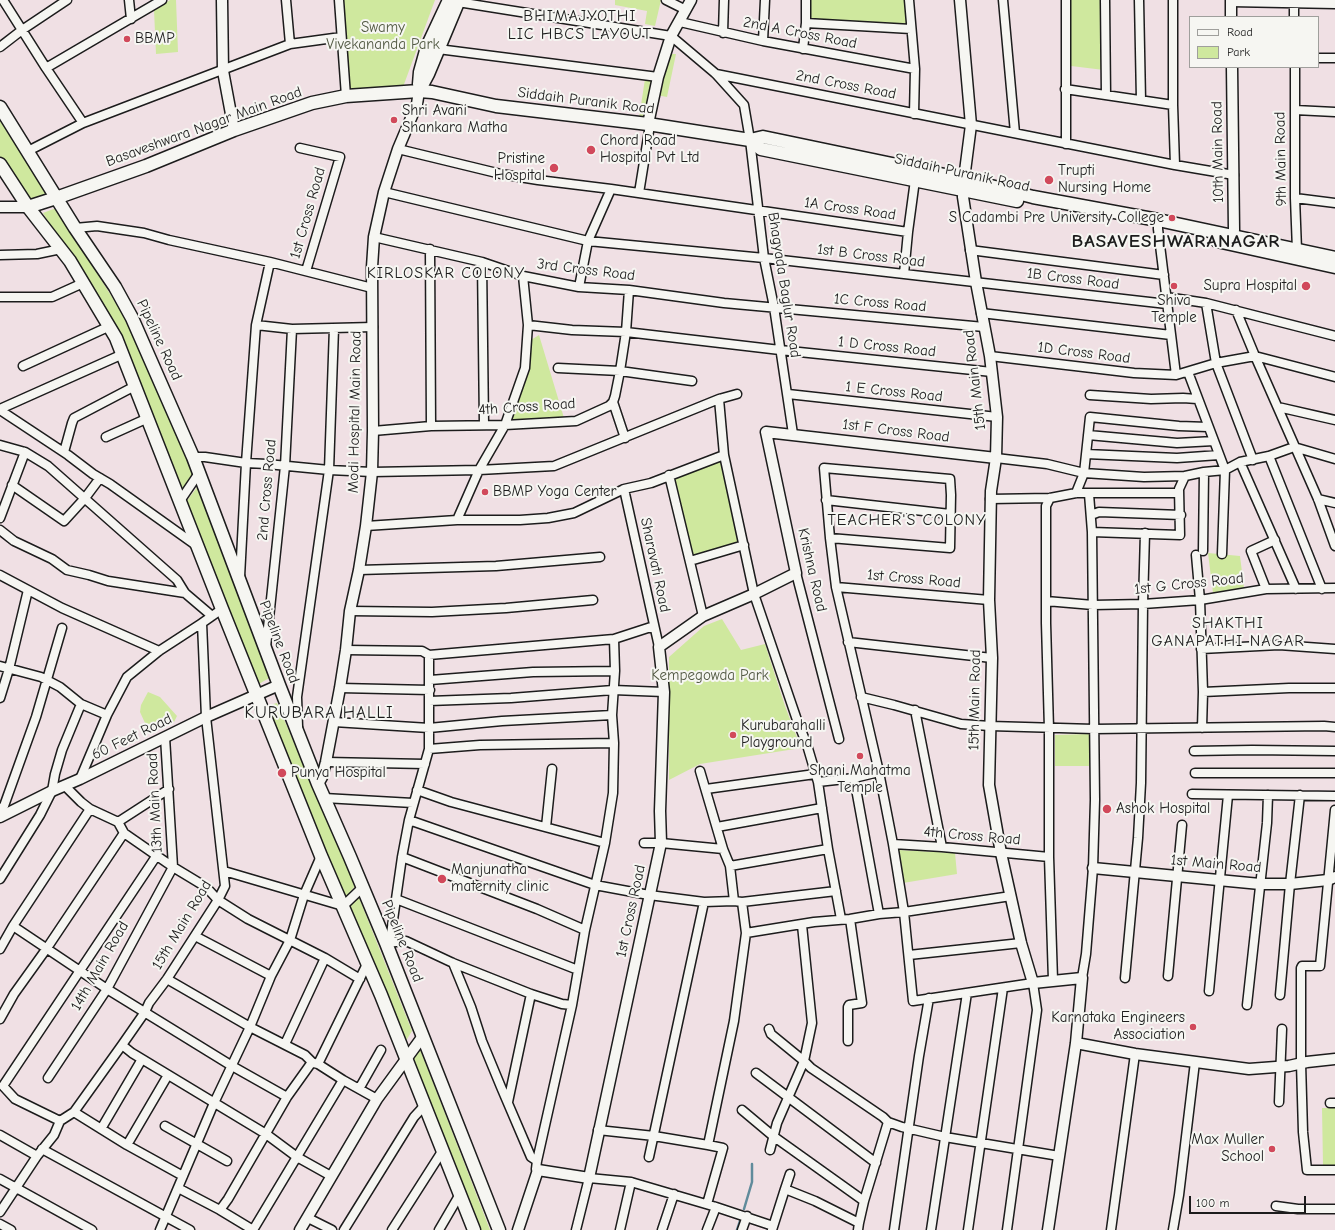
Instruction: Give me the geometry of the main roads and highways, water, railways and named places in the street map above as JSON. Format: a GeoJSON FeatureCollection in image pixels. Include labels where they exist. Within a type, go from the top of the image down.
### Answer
{"type":"FeatureCollection","features":[{"type":"Feature","properties":{"kind":"main road","name":"Modi Hospital Main Road"},"geometry":{"type":"LineString","coordinates":[[419,91],[428,74],[456,1]]}},
{"type":"Feature","properties":{"kind":"main road","name":"Modi Hospital Main Road"},"geometry":{"type":"LineString","coordinates":[[419,91],[420,72],[427,47],[456,1]]}},
{"type":"Feature","properties":{"kind":"main road","name":"Basaveshwara Nagar Main Road"},"geometry":{"type":"LineString","coordinates":[[28,207],[146,166],[234,130],[312,103],[346,96],[419,91]]}},
{"type":"Feature","properties":{"kind":"main road","name":"Siddaih Puranik Road"},"geometry":{"type":"LineString","coordinates":[[419,91],[432,92],[496,106],[649,125],[750,140],[763,137],[963,184],[1231,240],[1298,250],[1335,258]]}},
{"type":"Feature","properties":{"kind":"main road","name":"Pipeline Road"},"geometry":{"type":"LineString","coordinates":[[0,107],[75,228],[125,303],[193,457],[266,653],[318,784],[388,942],[499,1230]]}},
{"type":"Feature","properties":{"kind":"main road","name":"Siddaih Puranik Road"},"geometry":{"type":"LineString","coordinates":[[750,140],[761,149],[915,180],[963,184]]}},
{"type":"Feature","properties":{"kind":"main road"},"geometry":{"type":"LineString","coordinates":[[0,164],[28,207],[61,249],[110,326],[123,354],[197,546],[217,612],[256,695],[321,856],[425,1104],[474,1230]]}},
{"type":"Feature","properties":{"kind":"main road","name":"Siddaih Puranik Road"},"geometry":{"type":"LineString","coordinates":[[1231,240],[1292,259],[1335,267]]}},
{"type":"Feature","properties":{"kind":"waterway"},"geometry":{"type":"LineString","coordinates":[[744,1209],[752,1182],[752,1164]]}},
{"type":"Feature","properties":{"kind":"waterway"},"geometry":{"type":"LineString","coordinates":[[737,1230],[740,1221]]}},
{"type":"Feature","properties":{"kind":"place","name":"BBMP"},"geometry":{"type":"Point","coordinates":[127,39]}},
{"type":"Feature","properties":{"kind":"place","name":"Shri Avani Shankara Matha"},"geometry":{"type":"Point","coordinates":[394,120]}},
{"type":"Feature","properties":{"kind":"place","name":"Chord Road Hospital Pvt Ltd"},"geometry":{"type":"Point","coordinates":[591,150]}},
{"type":"Feature","properties":{"kind":"place","name":"Pristine Hospital"},"geometry":{"type":"Point","coordinates":[554,168]}},
{"type":"Feature","properties":{"kind":"place","name":"Trupti Nursing Home"},"geometry":{"type":"Point","coordinates":[1049,180]}},
{"type":"Feature","properties":{"kind":"place","name":"S Cadambi Pre University College"},"geometry":{"type":"Point","coordinates":[1172,218]}},
{"type":"Feature","properties":{"kind":"place","name":"Shiva Temple"},"geometry":{"type":"Point","coordinates":[1174,286]}},
{"type":"Feature","properties":{"kind":"place","name":"Supra Hospital"},"geometry":{"type":"Point","coordinates":[1306,286]}},
{"type":"Feature","properties":{"kind":"place","name":"BBMP Yoga Center"},"geometry":{"type":"Point","coordinates":[485,492]}},
{"type":"Feature","properties":{"kind":"place","name":"Kurubarahalli Playground"},"geometry":{"type":"Point","coordinates":[733,735]}},
{"type":"Feature","properties":{"kind":"place","name":"Shani Mahatma Temple"},"geometry":{"type":"Point","coordinates":[860,756]}},
{"type":"Feature","properties":{"kind":"place","name":"Punya Hospital"},"geometry":{"type":"Point","coordinates":[282,773]}},
{"type":"Feature","properties":{"kind":"place","name":"Ashok Hospital"},"geometry":{"type":"Point","coordinates":[1107,809]}},
{"type":"Feature","properties":{"kind":"place","name":"Manjunatha maternity clinic"},"geometry":{"type":"Point","coordinates":[442,879]}},
{"type":"Feature","properties":{"kind":"place","name":"Karnataka Engineers Association"},"geometry":{"type":"Point","coordinates":[1193,1027]}},
{"type":"Feature","properties":{"kind":"place","name":"Max Muller School"},"geometry":{"type":"Point","coordinates":[1272,1149]}},
{"type":"Feature","properties":{"kind":"district","name":"BHIMAJYOTHI LIC HBCS LAYOUT"},"geometry":{"type":"Point","coordinates":[580,25]}},
{"type":"Feature","properties":{"kind":"district","name":"BASAVESHWARANAGAR"},"geometry":{"type":"Point","coordinates":[1176,242]}},
{"type":"Feature","properties":{"kind":"district","name":"KIRLOSKAR COLONY"},"geometry":{"type":"Point","coordinates":[446,273]}},
{"type":"Feature","properties":{"kind":"district","name":"TEACHER'S COLONY"},"geometry":{"type":"Point","coordinates":[907,520]}},
{"type":"Feature","properties":{"kind":"district","name":"SHAKTHI GANAPATHI NAGAR"},"geometry":{"type":"Point","coordinates":[1228,632]}},
{"type":"Feature","properties":{"kind":"district","name":"KURUBARA HALLI"},"geometry":{"type":"Point","coordinates":[319,713]}},
{"type":"Feature","properties":{"kind":"park label","name":"Swamy Vivekananda Park"},"geometry":{"type":"Point","coordinates":[383,36]}},
{"type":"Feature","properties":{"kind":"park label","name":"Kempegowda Park"},"geometry":{"type":"Point","coordinates":[710,676]}}]}
